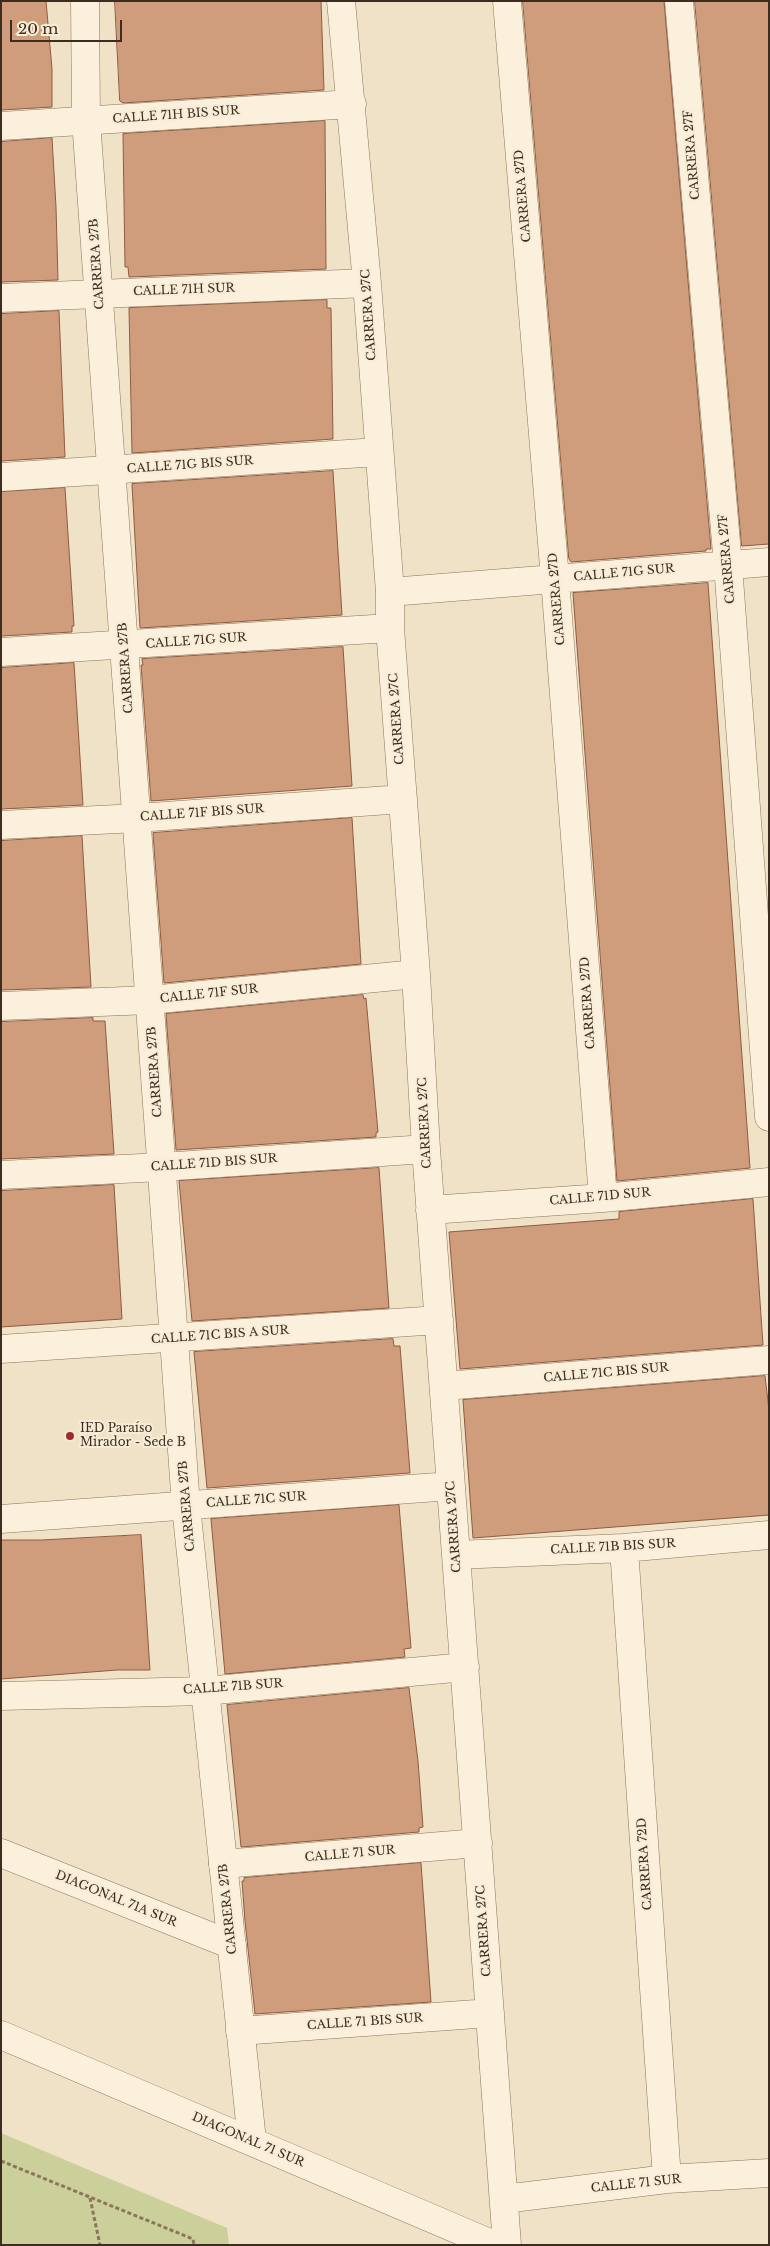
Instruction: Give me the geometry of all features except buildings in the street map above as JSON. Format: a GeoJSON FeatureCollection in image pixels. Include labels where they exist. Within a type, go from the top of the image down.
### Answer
{"type":"FeatureCollection","features":[{"type":"Feature","properties":{"kind":"street","name":"CARRERA 27B"},"geometry":{"type":"LineString","coordinates":[[85,1],[86,120],[186,1506],[252,2141]]}},
{"type":"Feature","properties":{"kind":"street","name":"CARRERA 27C"},"geometry":{"type":"LineString","coordinates":[[341,1],[368,283],[378,452],[390,592],[390,628],[416,974],[430,1210],[507,2245]]}},
{"type":"Feature","properties":{"kind":"street","name":"CARRERA 27D"},"geometry":{"type":"LineString","coordinates":[[506,1],[555,579],[603,1198]]}},
{"type":"Feature","properties":{"kind":"street","name":"CARRERA 27F"},"geometry":{"type":"LineString","coordinates":[[679,1],[728,565],[769,1117]]}},
{"type":"Feature","properties":{"kind":"street","name":"CALLE 71H BIS SUR"},"geometry":{"type":"LineString","coordinates":[[1,126],[352,104]]}},
{"type":"Feature","properties":{"kind":"street","name":"CALLE 71H SUR"},"geometry":{"type":"LineString","coordinates":[[1,298],[368,283]]}},
{"type":"Feature","properties":{"kind":"street","name":"CALLE 71G BIS SUR"},"geometry":{"type":"LineString","coordinates":[[1,477],[378,452]]}},
{"type":"Feature","properties":{"kind":"street","name":"CALLE 71G SUR"},"geometry":{"type":"LineString","coordinates":[[390,592],[769,562]]}},
{"type":"Feature","properties":{"kind":"street","name":"CALLE 71G SUR"},"geometry":{"type":"LineString","coordinates":[[1,652],[125,646],[390,628]]}},
{"type":"Feature","properties":{"kind":"street","name":"CALLE 71F BIS SUR"},"geometry":{"type":"LineString","coordinates":[[1,825],[137,818],[403,799]]}},
{"type":"Feature","properties":{"kind":"street","name":"CALLE 71F SUR"},"geometry":{"type":"LineString","coordinates":[[1,1006],[150,1000],[416,974]]}},
{"type":"Feature","properties":{"kind":"street","name":"CALLE 71D BIS SUR"},"geometry":{"type":"LineString","coordinates":[[1,1175],[162,1167],[426,1149]]}},
{"type":"Feature","properties":{"kind":"street","name":"CALLE 71D SUR"},"geometry":{"type":"LineString","coordinates":[[430,1210],[603,1198],[769,1182]]}},
{"type":"Feature","properties":{"kind":"street","name":"CALLE 71C BIS A SUR"},"geometry":{"type":"LineString","coordinates":[[1,1349],[439,1320]]}},
{"type":"Feature","properties":{"kind":"street","name":"CALLE 71C BIS SUR"},"geometry":{"type":"LineString","coordinates":[[444,1386],[769,1360]]}},
{"type":"Feature","properties":{"kind":"street","name":"CALLE 71C SUR"},"geometry":{"type":"LineString","coordinates":[[1,1519],[451,1486]]}},
{"type":"Feature","properties":{"kind":"street","name":"CALLE 71B BIS SUR"},"geometry":{"type":"LineString","coordinates":[[456,1555],[624,1548],[769,1535]]}},
{"type":"Feature","properties":{"kind":"street","name":"CARRERA 72D"},"geometry":{"type":"LineString","coordinates":[[624,1548],[667,2180]]}},
{"type":"Feature","properties":{"kind":"street","name":"CALLE 71B SUR"},"geometry":{"type":"LineString","coordinates":[[1,1696],[205,1691],[465,1667]]}},
{"type":"Feature","properties":{"kind":"street","name":"CALLE 71 SUR"},"geometry":{"type":"LineString","coordinates":[[223,1864],[478,1843]]}},
{"type":"Feature","properties":{"kind":"street","name":"DIAGONAL 71A SUR"},"geometry":{"type":"LineString","coordinates":[[1,1852],[232,1945]]}},
{"type":"Feature","properties":{"kind":"street","name":"CALLE 71 BIS SUR"},"geometry":{"type":"LineString","coordinates":[[240,2031],[490,2013]]}},
{"type":"Feature","properties":{"kind":"street","name":"DIAGONAL 71 SUR"},"geometry":{"type":"LineString","coordinates":[[1,2035],[494,2245]]}},
{"type":"Feature","properties":{"kind":"street","name":"CALLE 71 SUR"},"geometry":{"type":"LineString","coordinates":[[504,2199],[667,2180],[769,2173]]}},
{"type":"Feature","properties":{"kind":"path"},"geometry":{"type":"LineString","coordinates":[[1,2161],[193,2239],[194,2245]]}},
{"type":"Feature","properties":{"kind":"path"},"geometry":{"type":"LineString","coordinates":[[90,2197],[100,2245]]}},
{"type":"Feature","properties":{"kind":"green space"},"geometry":{"type":"Polygon","coordinates":[[[1,2133],[227,2228],[229,2245],[1,2245],[1,2133]]]}},
{"type":"Feature","properties":{"kind":"place","name":"IED Paraíso Mirador - Sede B"},"geometry":{"type":"Point","coordinates":[70,1436]}}]}
